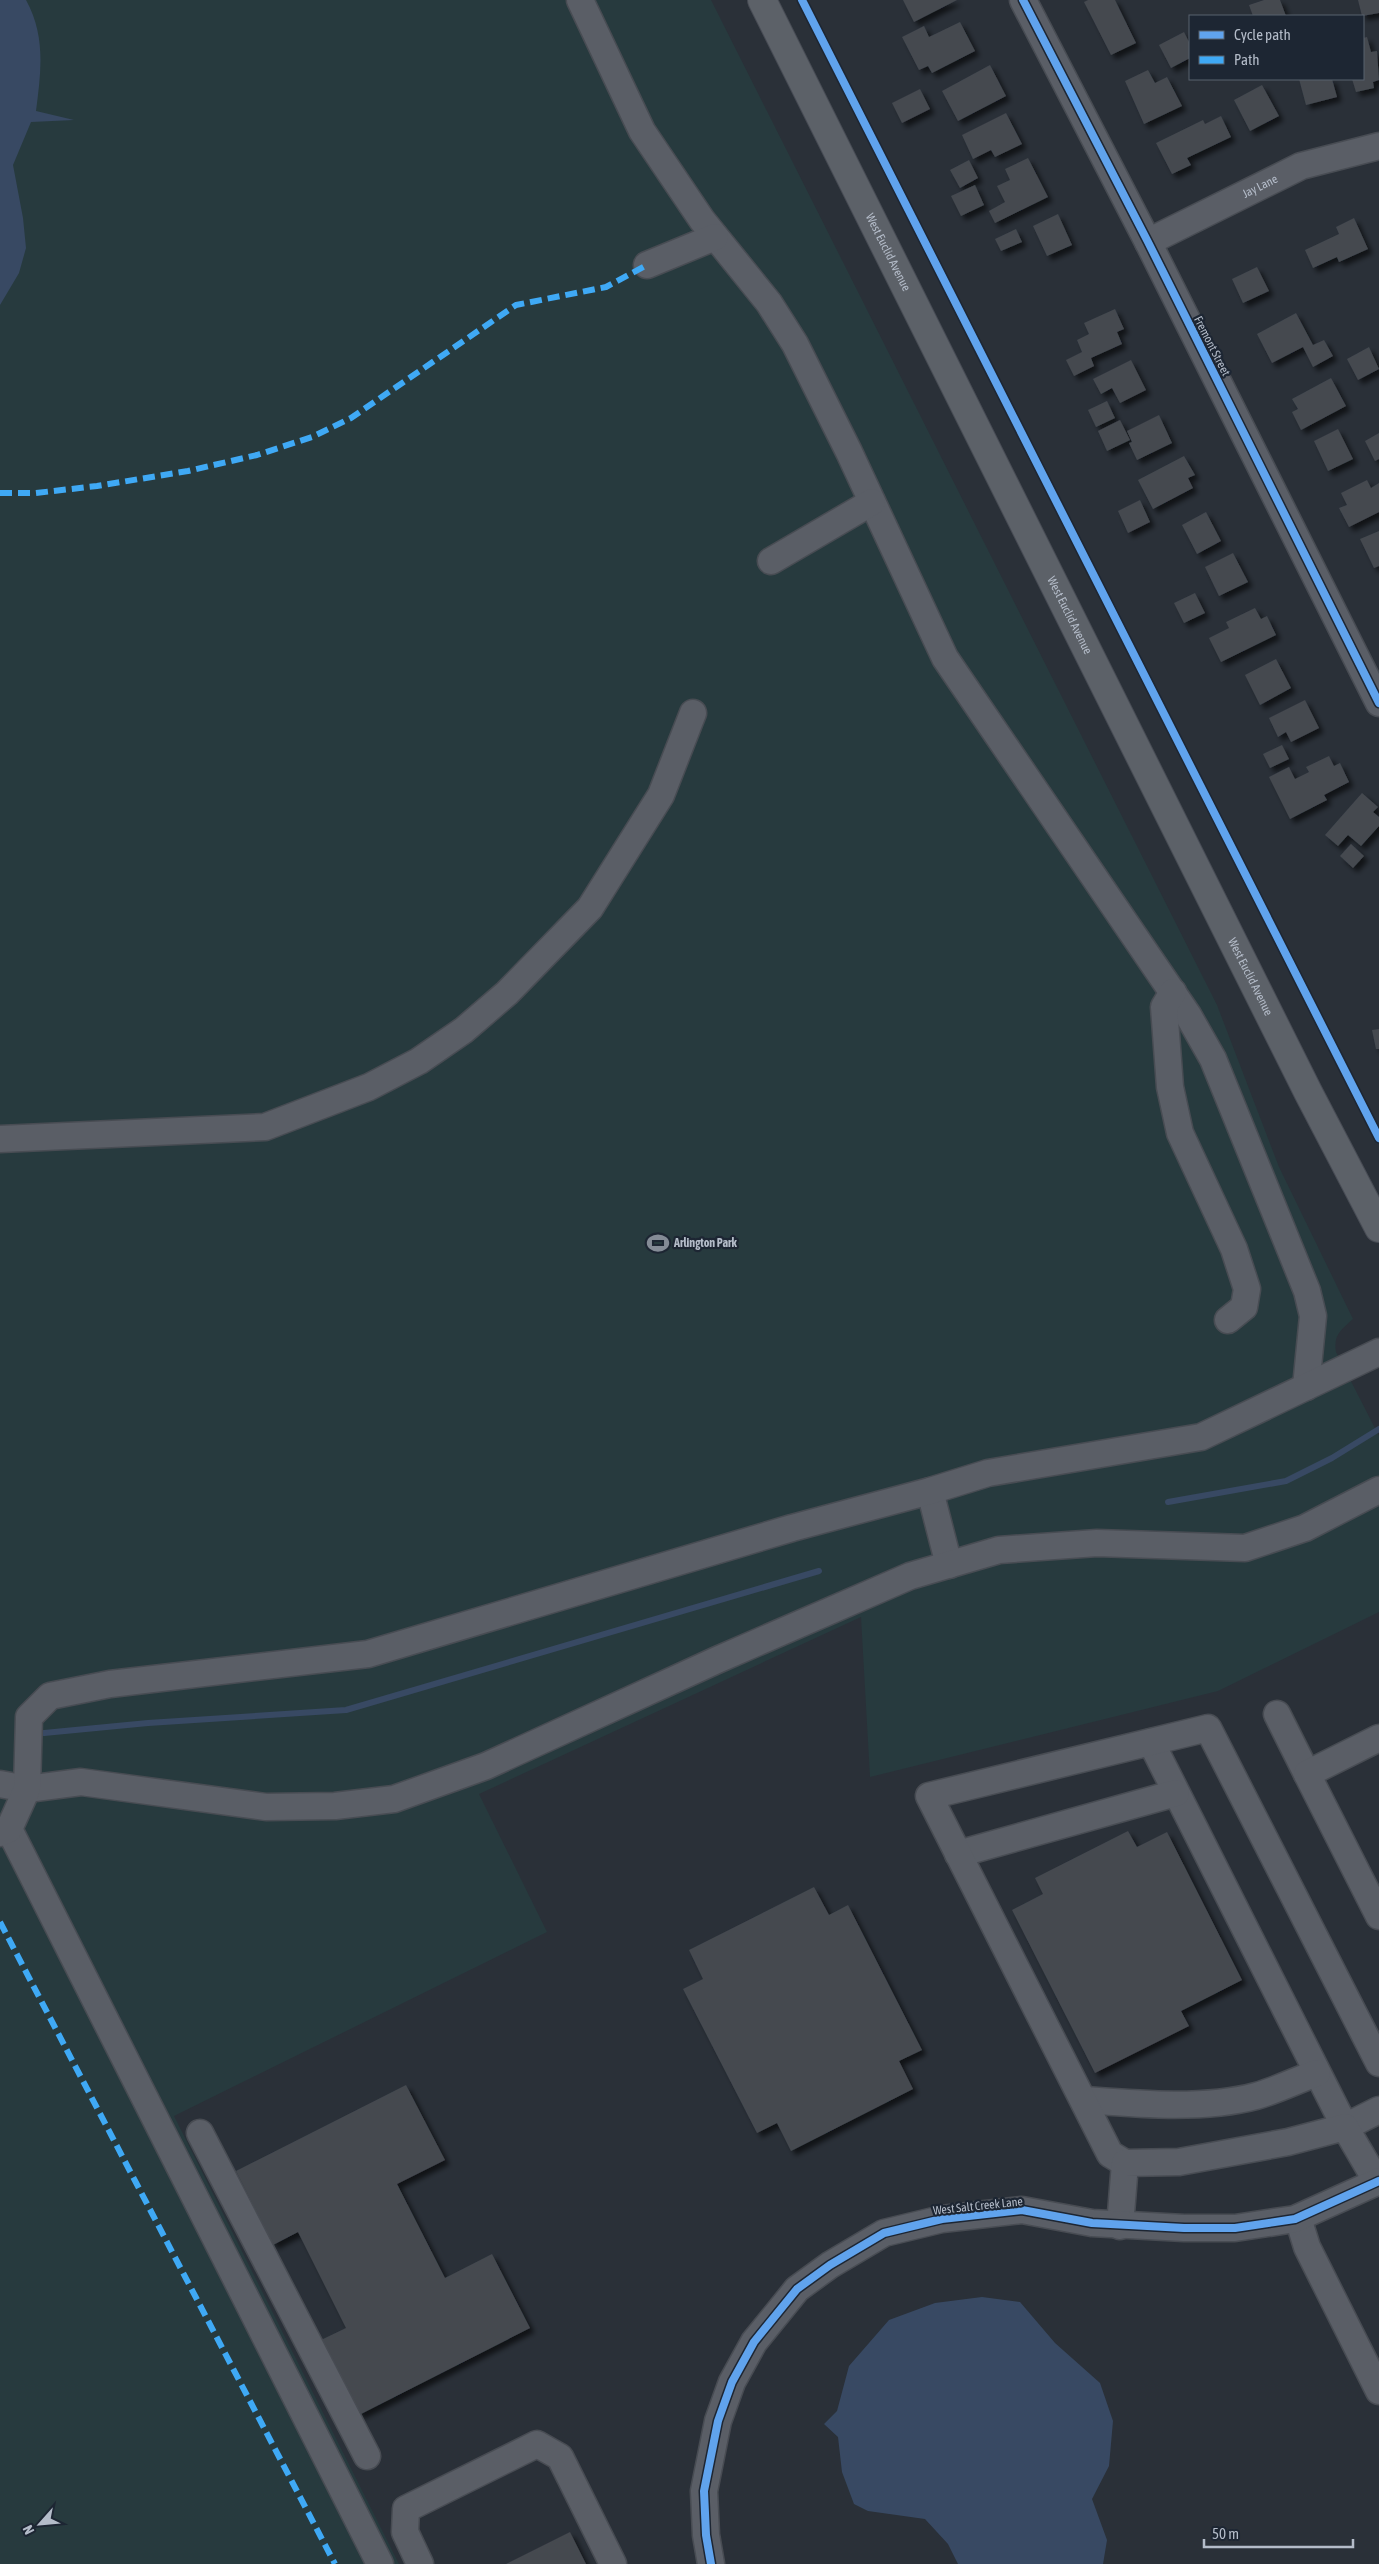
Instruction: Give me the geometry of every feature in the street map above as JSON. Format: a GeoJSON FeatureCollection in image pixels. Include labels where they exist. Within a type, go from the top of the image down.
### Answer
{"type":"FeatureCollection","features":[{"type":"Feature","properties":{"kind":"main road","name":"West Euclid Avenue"},"geometry":{"type":"LineString","coordinates":[[762,0],[1299,1074],[1379,1228]]}},
{"type":"Feature","properties":{"kind":"street"},"geometry":{"type":"LineString","coordinates":[[580,0],[642,131],[715,237],[769,303],[795,344],[945,658],[1173,992],[1213,1059],[1307,1291],[1313,1316],[1306,1387]]}},
{"type":"Feature","properties":{"kind":"street","name":"Fremont Street"},"geometry":{"type":"LineString","coordinates":[[1023,0],[1148,242],[1379,704]]}},
{"type":"Feature","properties":{"kind":"street","name":"Jay Lane"},"geometry":{"type":"LineString","coordinates":[[1148,242],[1301,166],[1379,146]]}},
{"type":"Feature","properties":{"kind":"street"},"geometry":{"type":"LineString","coordinates":[[646,265],[715,237]]}},
{"type":"Feature","properties":{"kind":"street"},"geometry":{"type":"LineString","coordinates":[[771,561],[872,502]]}},
{"type":"Feature","properties":{"kind":"street"},"geometry":{"type":"LineString","coordinates":[[0,1139],[265,1127],[369,1087],[419,1061],[464,1030],[507,993],[590,908],[661,795],[693,713]]}},
{"type":"Feature","properties":{"kind":"street"},"geometry":{"type":"LineString","coordinates":[[1173,992],[1164,1007],[1170,1087],[1180,1133],[1234,1249],[1247,1289],[1244,1307],[1228,1320]]}},
{"type":"Feature","properties":{"kind":"street"},"geometry":{"type":"LineString","coordinates":[[380,2564],[4,1831],[27,1789],[29,1717],[50,1696],[110,1684],[368,1654],[792,1528],[930,1492],[988,1473],[1201,1438],[1379,1352]]}},
{"type":"Feature","properties":{"kind":"street"},"geometry":{"type":"LineString","coordinates":[[0,1784],[27,1789],[81,1782],[266,1807],[335,1806],[394,1799],[486,1766],[849,1601],[910,1576],[999,1550],[1097,1543],[1245,1548],[1305,1528],[1379,1490]]}},
{"type":"Feature","properties":{"kind":"street"},"geometry":{"type":"LineString","coordinates":[[930,1492],[949,1565]]}},
{"type":"Feature","properties":{"kind":"street"},"geometry":{"type":"LineString","coordinates":[[1277,1714],[1379,1916]]}},
{"type":"Feature","properties":{"kind":"street"},"geometry":{"type":"LineString","coordinates":[[1379,2063],[1208,1728],[929,1796],[1110,2154],[1125,2164],[1179,2162],[1288,2142],[1345,2127],[1379,2110]]}},
{"type":"Feature","properties":{"kind":"street"},"geometry":{"type":"LineString","coordinates":[[1307,1774],[1379,1738]]}},
{"type":"Feature","properties":{"kind":"street"},"geometry":{"type":"LineString","coordinates":[[1150,1742],[1345,2127],[1378,2181]]}},
{"type":"Feature","properties":{"kind":"street"},"geometry":{"type":"LineString","coordinates":[[958,1854],[1176,1793]]}},
{"type":"Feature","properties":{"kind":"street"},"geometry":{"type":"LineString","coordinates":[[1084,2100],[1148,2105],[1209,2102],[1255,2096],[1317,2073]]}},
{"type":"Feature","properties":{"kind":"street"},"geometry":{"type":"LineString","coordinates":[[200,2133],[367,2456]]}},
{"type":"Feature","properties":{"kind":"street"},"geometry":{"type":"LineString","coordinates":[[1120,2226],[1125,2164]]}},
{"type":"Feature","properties":{"kind":"street","name":"West Salt Creek Lane"},"geometry":{"type":"LineString","coordinates":[[711,2564],[706,2535],[704,2491],[718,2421],[732,2382],[754,2342],[796,2289],[830,2265],[884,2233],[942,2219],[1022,2210],[1092,2224],[1235,2228],[1298,2218],[1378,2181]]}},
{"type":"Feature","properties":{"kind":"street"},"geometry":{"type":"LineString","coordinates":[[1298,2218],[1307,2247],[1379,2391]]}},
{"type":"Feature","properties":{"kind":"street"},"geometry":{"type":"LineString","coordinates":[[420,2564],[405,2532],[406,2509],[537,2444],[560,2457],[614,2564]]}},
{"type":"Feature","properties":{"kind":"green space","name":"Arlington Park"},"geometry":{"type":"Polygon","coordinates":[[[0,0],[711,0],[1217,1005],[1279,1167],[1353,1319],[1337,1337],[1336,1352],[1379,1436],[1379,1612],[1218,1691],[870,1777],[861,1617],[479,1794],[547,1932],[174,2116],[399,2564],[0,2564],[0,0]]]}},
{"type":"Feature","properties":{"kind":"water"},"geometry":{"type":"Polygon","coordinates":[[[0,0],[26,0],[37,27],[40,68],[36,111],[74,120],[31,122],[13,165],[23,218],[26,248],[19,273],[0,305],[0,0]]]}},
{"type":"Feature","properties":{"kind":"water"},"geometry":{"type":"Polygon","coordinates":[[[982,2297],[1020,2302],[1055,2343],[1100,2383],[1113,2421],[1109,2466],[1092,2499],[1107,2540],[1103,2564],[958,2564],[948,2544],[925,2519],[868,2511],[854,2504],[842,2472],[838,2437],[824,2424],[837,2411],[849,2366],[889,2320],[935,2303],[982,2297]]]}},
{"type":"Feature","properties":{"kind":"building"},"geometry":{"type":"Polygon","coordinates":[[[903,0],[957,0],[914,22],[903,0]]]}},
{"type":"Feature","properties":{"kind":"building"},"geometry":{"type":"Polygon","coordinates":[[[1088,0],[1115,0],[1136,43],[1111,55],[1084,2],[1088,0]]]}},
{"type":"Feature","properties":{"kind":"building"},"geometry":{"type":"Polygon","coordinates":[[[1264,0],[1280,0],[1286,15],[1253,15],[1249,5],[1264,0]]]}},
{"type":"Feature","properties":{"kind":"building"},"geometry":{"type":"Polygon","coordinates":[[[1358,0],[1379,0],[1379,13],[1362,15],[1358,0]]]}},
{"type":"Feature","properties":{"kind":"building"},"geometry":{"type":"Polygon","coordinates":[[[960,22],[975,51],[932,73],[928,66],[919,70],[902,37],[924,26],[929,37],[960,22]]]}},
{"type":"Feature","properties":{"kind":"building"},"geometry":{"type":"Polygon","coordinates":[[[1184,32],[1189,42],[1189,59],[1171,68],[1159,45],[1184,32]]]}},
{"type":"Feature","properties":{"kind":"building"},"geometry":{"type":"Polygon","coordinates":[[[1367,37],[1371,52],[1377,51],[1379,80],[1373,82],[1374,88],[1356,92],[1352,80],[1364,80],[1364,38],[1367,37]]]}},
{"type":"Feature","properties":{"kind":"building"},"geometry":{"type":"Polygon","coordinates":[[[990,65],[1006,96],[958,121],[942,91],[990,65]]]}},
{"type":"Feature","properties":{"kind":"building"},"geometry":{"type":"Polygon","coordinates":[[[1148,70],[1155,83],[1167,77],[1182,106],[1144,124],[1125,81],[1148,70]]]}},
{"type":"Feature","properties":{"kind":"building"},"geometry":{"type":"Polygon","coordinates":[[[1299,80],[1332,80],[1337,97],[1306,105],[1299,80]]]}},
{"type":"Feature","properties":{"kind":"building"},"geometry":{"type":"Polygon","coordinates":[[[1262,85],[1279,116],[1250,131],[1234,100],[1262,85]]]}},
{"type":"Feature","properties":{"kind":"building"},"geometry":{"type":"Polygon","coordinates":[[[920,89],[930,109],[902,123],[892,103],[920,89]]]}},
{"type":"Feature","properties":{"kind":"building"},"geometry":{"type":"Polygon","coordinates":[[[1006,113],[1022,144],[995,157],[991,150],[973,159],[962,135],[1006,113]]]}},
{"type":"Feature","properties":{"kind":"building"},"geometry":{"type":"Polygon","coordinates":[[[1221,116],[1231,137],[1187,158],[1191,165],[1172,174],[1156,143],[1203,120],[1205,124],[1221,116]]]}},
{"type":"Feature","properties":{"kind":"building"},"geometry":{"type":"Polygon","coordinates":[[[1028,158],[1048,197],[995,223],[989,211],[1005,202],[997,186],[1010,180],[1005,169],[1028,158]]]}},
{"type":"Feature","properties":{"kind":"building"},"geometry":{"type":"Polygon","coordinates":[[[969,160],[978,178],[960,188],[950,170],[969,160]]]}},
{"type":"Feature","properties":{"kind":"building"},"geometry":{"type":"Polygon","coordinates":[[[975,185],[984,205],[961,216],[951,196],[975,185]]]}},
{"type":"Feature","properties":{"kind":"building"},"geometry":{"type":"Polygon","coordinates":[[[1058,214],[1072,245],[1047,256],[1033,226],[1058,214]]]}},
{"type":"Feature","properties":{"kind":"building"},"geometry":{"type":"Polygon","coordinates":[[[1354,218],[1368,249],[1339,262],[1337,257],[1313,268],[1305,250],[1339,234],[1336,227],[1354,218]]]}},
{"type":"Feature","properties":{"kind":"building"},"geometry":{"type":"Polygon","coordinates":[[[1016,229],[1022,242],[1001,251],[995,239],[1016,229]]]}},
{"type":"Feature","properties":{"kind":"building"},"geometry":{"type":"Polygon","coordinates":[[[1257,267],[1269,291],[1243,303],[1232,279],[1257,267]]]}},
{"type":"Feature","properties":{"kind":"building"},"geometry":{"type":"Polygon","coordinates":[[[1115,309],[1124,329],[1117,332],[1122,344],[1091,358],[1094,366],[1074,376],[1066,360],[1082,352],[1077,340],[1089,334],[1084,323],[1115,309]]]}},
{"type":"Feature","properties":{"kind":"building"},"geometry":{"type":"Polygon","coordinates":[[[1296,313],[1313,345],[1324,340],[1333,356],[1313,367],[1303,347],[1272,363],[1257,334],[1296,313]]]}},
{"type":"Feature","properties":{"kind":"building"},"geometry":{"type":"Polygon","coordinates":[[[1369,347],[1379,369],[1358,380],[1347,359],[1369,347]]]}},
{"type":"Feature","properties":{"kind":"building"},"geometry":{"type":"Polygon","coordinates":[[[1131,360],[1146,390],[1120,403],[1112,388],[1101,394],[1093,379],[1131,360]]]}},
{"type":"Feature","properties":{"kind":"building"},"geometry":{"type":"Polygon","coordinates":[[[1331,378],[1346,406],[1301,430],[1292,412],[1298,409],[1292,399],[1331,378]]]}},
{"type":"Feature","properties":{"kind":"building"},"geometry":{"type":"Polygon","coordinates":[[[1107,401],[1115,418],[1096,427],[1088,410],[1107,401]]]}},
{"type":"Feature","properties":{"kind":"building"},"geometry":{"type":"Polygon","coordinates":[[[1159,415],[1172,443],[1137,460],[1129,443],[1132,442],[1127,431],[1159,415]]]}},
{"type":"Feature","properties":{"kind":"building"},"geometry":{"type":"Polygon","coordinates":[[[1120,420],[1130,440],[1107,451],[1098,431],[1120,420]]]}},
{"type":"Feature","properties":{"kind":"building"},"geometry":{"type":"Polygon","coordinates":[[[1338,429],[1353,459],[1328,471],[1314,441],[1338,429]]]}},
{"type":"Feature","properties":{"kind":"building"},"geometry":{"type":"Polygon","coordinates":[[[1379,433],[1379,459],[1375,461],[1365,441],[1379,433]]]}},
{"type":"Feature","properties":{"kind":"building"},"geometry":{"type":"Polygon","coordinates":[[[1184,456],[1195,475],[1188,478],[1193,488],[1153,509],[1138,480],[1184,456]]]}},
{"type":"Feature","properties":{"kind":"building"},"geometry":{"type":"Polygon","coordinates":[[[1367,480],[1371,488],[1379,483],[1379,512],[1349,527],[1339,508],[1347,505],[1341,493],[1367,480]]]}},
{"type":"Feature","properties":{"kind":"building"},"geometry":{"type":"Polygon","coordinates":[[[1140,500],[1150,522],[1128,533],[1118,511],[1140,500]]]}},
{"type":"Feature","properties":{"kind":"building"},"geometry":{"type":"Polygon","coordinates":[[[1206,512],[1221,541],[1197,554],[1182,525],[1206,512]]]}},
{"type":"Feature","properties":{"kind":"building"},"geometry":{"type":"Polygon","coordinates":[[[1379,531],[1379,566],[1374,568],[1360,539],[1379,531]]]}},
{"type":"Feature","properties":{"kind":"building"},"geometry":{"type":"Polygon","coordinates":[[[1233,553],[1248,582],[1219,596],[1205,567],[1233,553]]]}},
{"type":"Feature","properties":{"kind":"building"},"geometry":{"type":"Polygon","coordinates":[[[1195,593],[1205,613],[1184,623],[1174,603],[1195,593]]]}},
{"type":"Feature","properties":{"kind":"building"},"geometry":{"type":"Polygon","coordinates":[[[1255,608],[1261,619],[1267,616],[1276,635],[1221,662],[1209,638],[1229,628],[1226,622],[1255,608]]]}},
{"type":"Feature","properties":{"kind":"building"},"geometry":{"type":"Polygon","coordinates":[[[1276,659],[1291,688],[1260,705],[1245,675],[1276,659]]]}},
{"type":"Feature","properties":{"kind":"building"},"geometry":{"type":"Polygon","coordinates":[[[1305,700],[1319,728],[1291,742],[1286,732],[1278,737],[1269,718],[1305,700]]]}},
{"type":"Feature","properties":{"kind":"building"},"geometry":{"type":"Polygon","coordinates":[[[1282,745],[1289,759],[1270,768],[1263,754],[1282,745]]]}},
{"type":"Feature","properties":{"kind":"building"},"geometry":{"type":"Polygon","coordinates":[[[1329,756],[1334,766],[1340,763],[1349,782],[1324,795],[1327,800],[1290,819],[1269,777],[1289,767],[1295,779],[1309,772],[1306,767],[1329,756]]]}},
{"type":"Feature","properties":{"kind":"building"},"geometry":{"type":"Polygon","coordinates":[[[1362,793],[1378,807],[1373,812],[1379,817],[1379,826],[1361,846],[1348,835],[1338,846],[1325,835],[1362,793]]]}},
{"type":"Feature","properties":{"kind":"building"},"geometry":{"type":"Polygon","coordinates":[[[1351,844],[1364,856],[1353,868],[1340,856],[1351,844]]]}},
{"type":"Feature","properties":{"kind":"building"},"geometry":{"type":"Polygon","coordinates":[[[1379,1029],[1379,1049],[1376,1049],[1372,1030],[1379,1029]]]}},
{"type":"Feature","properties":{"kind":"building"},"geometry":{"type":"Polygon","coordinates":[[[1128,1831],[1137,1847],[1167,1832],[1242,1980],[1181,2011],[1189,2026],[1095,2073],[1012,1910],[1043,1894],[1035,1878],[1128,1831]]]}},
{"type":"Feature","properties":{"kind":"building"},"geometry":{"type":"Polygon","coordinates":[[[814,1887],[829,1915],[848,1905],[922,2050],[899,2061],[913,2089],[791,2151],[777,2123],[757,2133],[683,1989],[703,1979],[689,1950],[814,1887]]]}},
{"type":"Feature","properties":{"kind":"building"},"geometry":{"type":"Polygon","coordinates":[[[406,2085],[445,2160],[397,2184],[445,2278],[492,2254],[530,2328],[359,2415],[321,2340],[346,2328],[298,2232],[273,2245],[236,2171],[406,2085]]]}},
{"type":"Feature","properties":{"kind":"building"},"geometry":{"type":"Polygon","coordinates":[[[570,2532],[586,2564],[506,2564],[570,2532]]]}},
{"type":"Feature","properties":{"kind":"waterway"},"geometry":{"type":"LineString","coordinates":[[1168,1502],[1286,1481],[1332,1458],[1379,1429]]}},
{"type":"Feature","properties":{"kind":"waterway"},"geometry":{"type":"LineString","coordinates":[[44,1733],[148,1723],[346,1710],[819,1571]]}},
{"type":"Feature","properties":{"kind":"marked path"},"geometry":{"type":"LineString","coordinates":[[0,493],[36,493],[97,486],[188,471],[257,455],[312,437],[351,418],[516,305],[606,287],[647,265]]}},
{"type":"Feature","properties":{"kind":"marked path"},"geometry":{"type":"LineString","coordinates":[[0,1922],[335,2564]]}},
{"type":"Feature","properties":{"kind":"cycle path"},"geometry":{"type":"LineString","coordinates":[[802,0],[1379,1138]]}},
{"type":"Feature","properties":{"kind":"cycle path"},"geometry":{"type":"LineString","coordinates":[[1023,0],[1148,242],[1379,703]]}},
{"type":"Feature","properties":{"kind":"cycle path"},"geometry":{"type":"LineString","coordinates":[[711,2564],[706,2535],[704,2491],[718,2421],[732,2382],[754,2342],[797,2289],[830,2265],[884,2233],[942,2219],[1022,2210],[1092,2223],[1184,2228],[1235,2228],[1295,2219],[1379,2181]]}},
{"type":"Feature","properties":{"kind":"place","name":"Arlington Park"},"geometry":{"type":"Point","coordinates":[658,1243]}}]}
